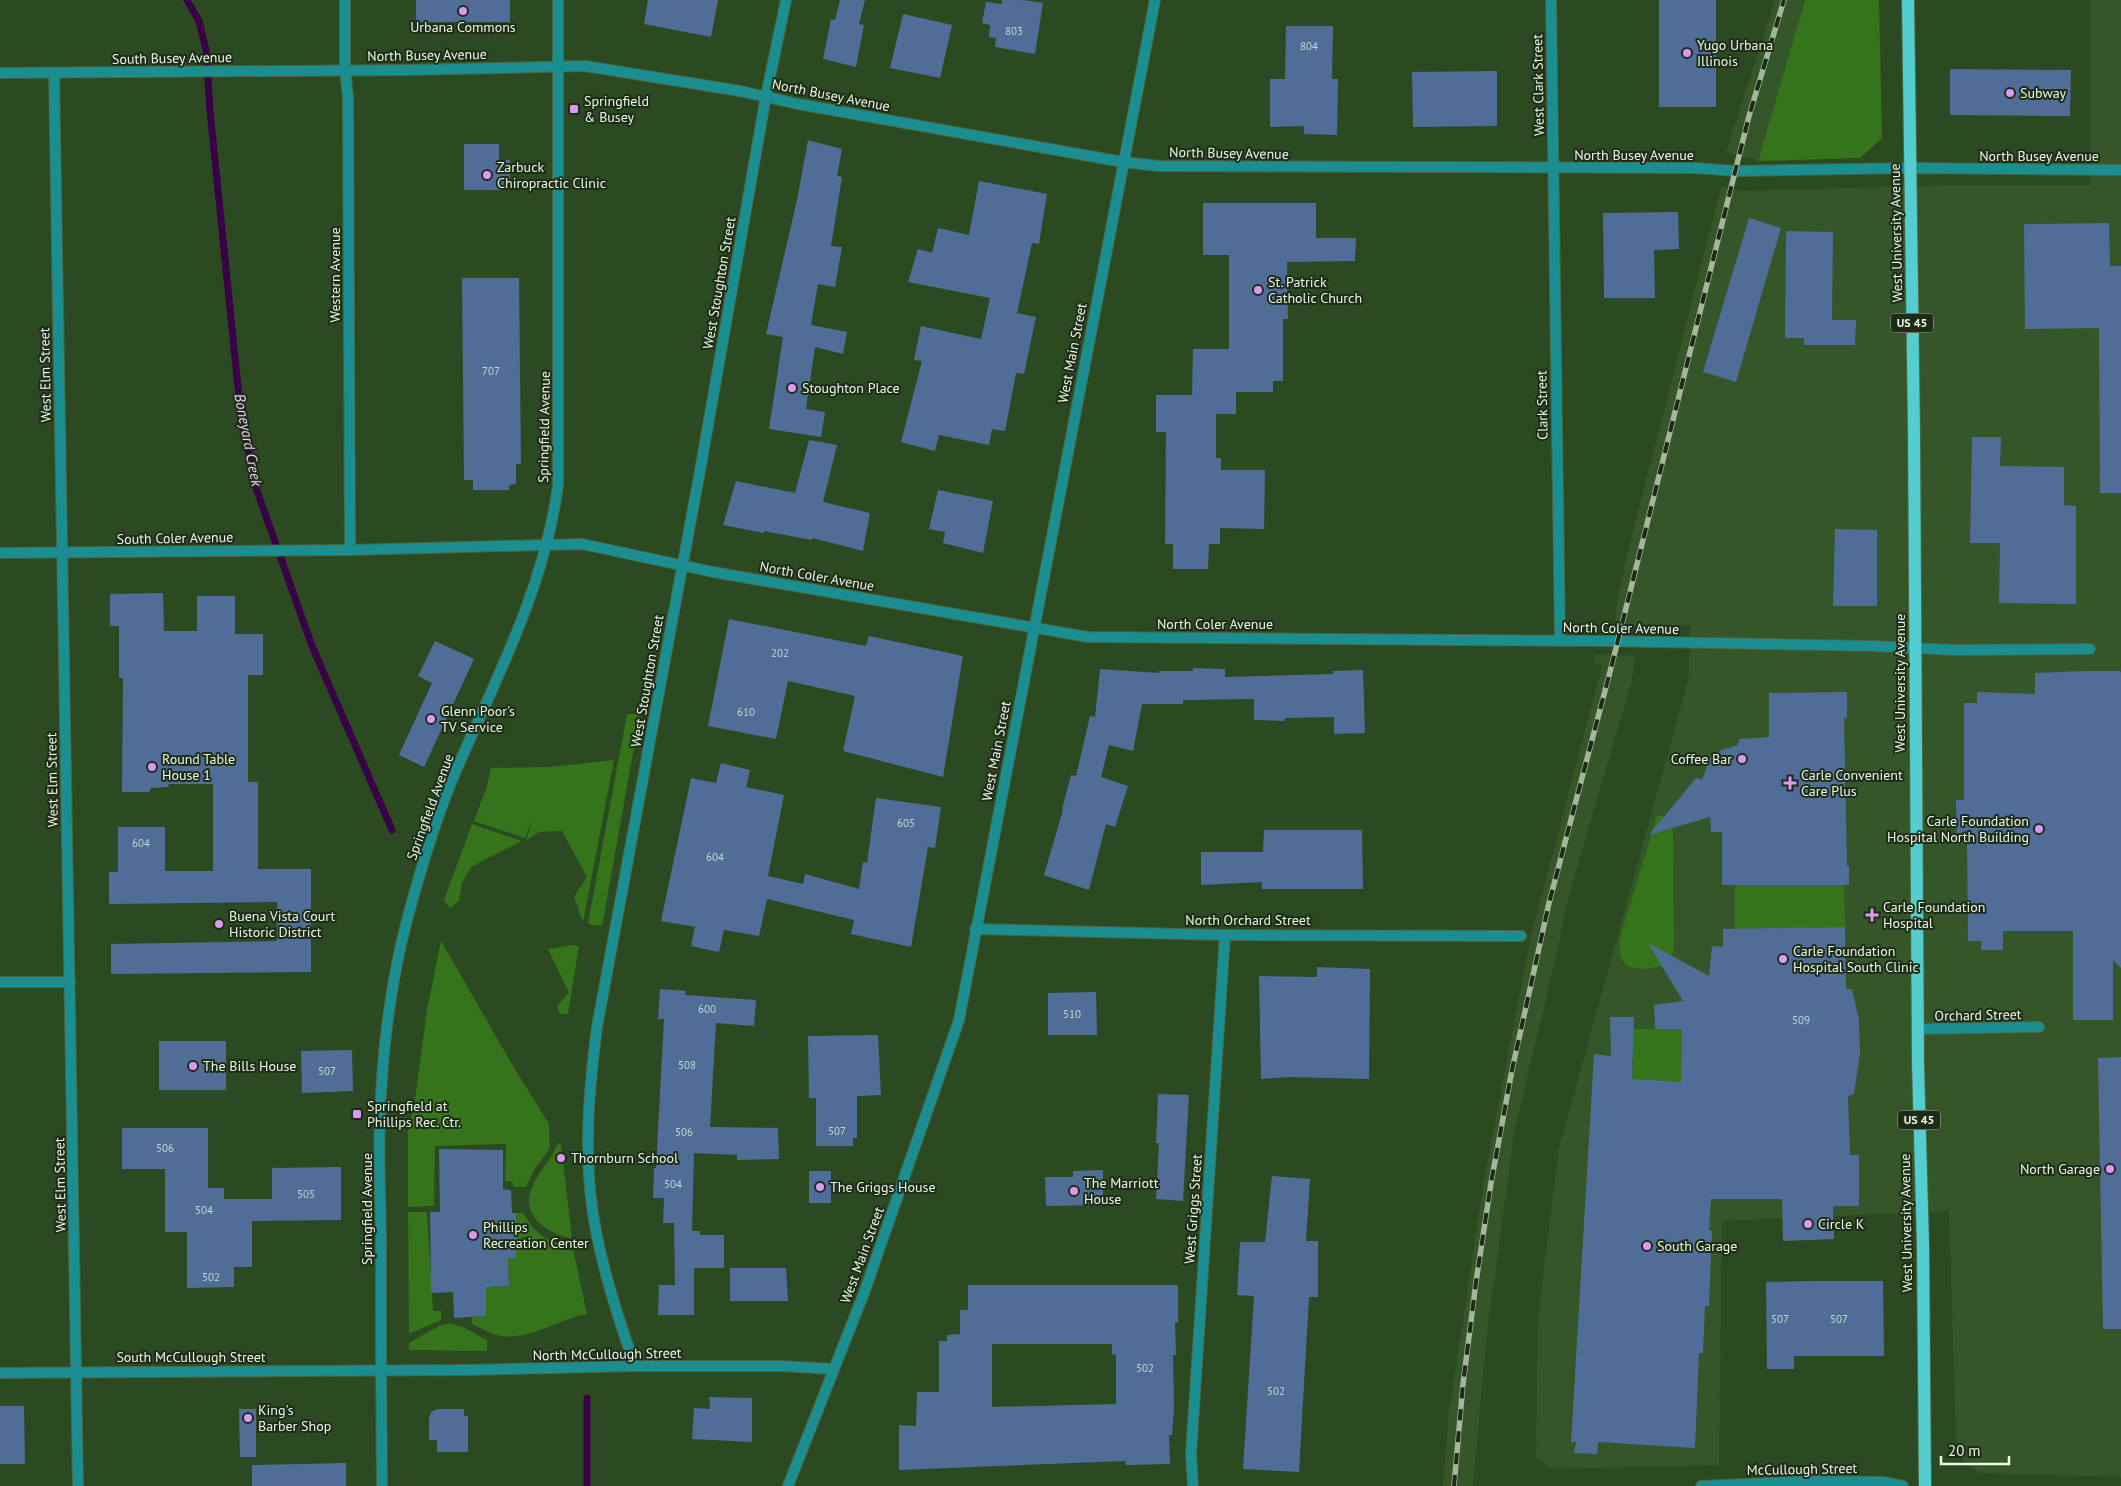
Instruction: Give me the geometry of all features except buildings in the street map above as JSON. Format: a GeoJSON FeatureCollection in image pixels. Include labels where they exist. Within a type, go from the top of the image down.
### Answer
{"type":"FeatureCollection","features":[{"type":"Feature","properties":{"kind":"main road","name":"West University Avenue"},"geometry":{"type":"LineString","coordinates":[[1908,0],[1918,1030],[1926,1402],[1925,1486]]}},
{"type":"Feature","properties":{"kind":"street","name":"Western Avenue"},"geometry":{"type":"LineString","coordinates":[[345,0],[345,70],[348,97],[350,550]]}},
{"type":"Feature","properties":{"kind":"street","name":"Springfield Avenue"},"geometry":{"type":"LineString","coordinates":[[382,1486],[380,1118],[388,1018],[397,964],[418,884],[440,815],[457,769],[518,633],[553,522],[558,485],[558,0]]}},
{"type":"Feature","properties":{"kind":"street","name":"West Stoughton Street"},"geometry":{"type":"LineString","coordinates":[[635,1366],[617,1313],[598,1241],[590,1190],[588,1154],[590,1079],[597,1027],[766,96],[786,0]]}},
{"type":"Feature","properties":{"kind":"street","name":"West Main Street"},"geometry":{"type":"LineString","coordinates":[[788,1486],[832,1369],[864,1293],[959,1020],[1155,0]]}},
{"type":"Feature","properties":{"kind":"street","name":"West Clark Street"},"geometry":{"type":"LineString","coordinates":[[1551,0],[1553,169]]}},
{"type":"Feature","properties":{"kind":"street","name":"North Busey Avenue"},"geometry":{"type":"LineString","coordinates":[[345,70],[558,66],[604,68],[1123,162],[1159,166],[1553,169],[1696,168],[1735,171],[1910,168],[2121,170]]}},
{"type":"Feature","properties":{"kind":"street","name":"South Busey Avenue"},"geometry":{"type":"LineString","coordinates":[[0,73],[345,70]]}},
{"type":"Feature","properties":{"kind":"street","name":"West Elm Street"},"geometry":{"type":"LineString","coordinates":[[54,73],[78,1486]]}},
{"type":"Feature","properties":{"kind":"street","name":"Clark Street"},"geometry":{"type":"LineString","coordinates":[[1553,169],[1560,641]]}},
{"type":"Feature","properties":{"kind":"street","name":"North Coler Avenue"},"geometry":{"type":"LineString","coordinates":[[350,550],[582,544],[681,565],[1088,637],[1560,641],[1873,646],[1915,649],[2090,649]]}},
{"type":"Feature","properties":{"kind":"street","name":"South Coler Avenue"},"geometry":{"type":"LineString","coordinates":[[0,553],[62,554],[350,550]]}},
{"type":"Feature","properties":{"kind":"street","name":"North Orchard Street"},"geometry":{"type":"LineString","coordinates":[[975,929],[1225,934],[1521,936]]}},
{"type":"Feature","properties":{"kind":"street","name":"West Griggs Street"},"geometry":{"type":"LineString","coordinates":[[1193,1486],[1191,1454],[1225,934]]}},
{"type":"Feature","properties":{"kind":"street"},"geometry":{"type":"LineString","coordinates":[[0,982],[70,982]]}},
{"type":"Feature","properties":{"kind":"street","name":"Orchard Street"},"geometry":{"type":"LineString","coordinates":[[1918,1030],[2039,1028]]}},
{"type":"Feature","properties":{"kind":"street","name":"North McCullough Street"},"geometry":{"type":"LineString","coordinates":[[382,1369],[483,1370],[635,1366],[780,1366],[832,1369]]}},
{"type":"Feature","properties":{"kind":"street","name":"South McCullough Street"},"geometry":{"type":"LineString","coordinates":[[0,1373],[382,1369]]}},
{"type":"Feature","properties":{"kind":"street","name":"McCullough Street"},"geometry":{"type":"LineString","coordinates":[[1701,1486],[1813,1481],[1883,1482],[1903,1486]]}},
{"type":"Feature","properties":{"kind":"shaded area"},"geometry":{"type":"Polygon","coordinates":[[[1775,0],[1805,0],[1758,161],[1726,152],[1775,0]]]}},
{"type":"Feature","properties":{"kind":"shaded area","name":"Carle Foundation Hospital"},"geometry":{"type":"Polygon","coordinates":[[[2090,0],[2121,0],[2121,1477],[1979,1473],[1958,1455],[1949,1211],[1722,1221],[1719,1465],[1551,1469],[1536,1458],[1538,1319],[1559,1148],[1688,681],[1691,625],[1635,627],[1615,620],[1617,603],[1626,559],[1721,187],[1743,191],[1950,185],[2090,185],[2090,0]]]}},
{"type":"Feature","properties":{"kind":"shaded area"},"geometry":{"type":"Polygon","coordinates":[[[1595,654],[1635,656],[1632,680],[1569,895],[1515,1128],[1487,1332],[1473,1486],[1443,1486],[1449,1414],[1485,1174],[1530,940],[1602,666],[1594,661],[1595,654]]]}},
{"type":"Feature","properties":{"kind":"green space"},"geometry":{"type":"Polygon","coordinates":[[[1805,0],[1879,0],[1882,138],[1860,158],[1758,161],[1805,0]]]}},
{"type":"Feature","properties":{"kind":"green space"},"geometry":{"type":"Polygon","coordinates":[[[627,714],[640,714],[602,926],[588,924],[627,714]]]}},
{"type":"Feature","properties":{"kind":"green space"},"geometry":{"type":"Polygon","coordinates":[[[614,760],[583,922],[574,897],[587,877],[562,831],[539,832],[526,841],[532,821],[525,838],[474,821],[487,786],[491,768],[550,767],[614,760]]]}},
{"type":"Feature","properties":{"kind":"green space"},"geometry":{"type":"Polygon","coordinates":[[[1661,815],[1670,818],[1673,834],[1674,948],[1670,963],[1645,969],[1632,968],[1622,959],[1619,941],[1657,816],[1661,815]]]}},
{"type":"Feature","properties":{"kind":"green space"},"geometry":{"type":"Polygon","coordinates":[[[472,824],[522,841],[471,867],[462,882],[459,901],[450,908],[444,900],[472,824]]]}},
{"type":"Feature","properties":{"kind":"green space"},"geometry":{"type":"Polygon","coordinates":[[[1735,885],[1844,885],[1845,927],[1735,929],[1735,885]]]}},
{"type":"Feature","properties":{"kind":"green space"},"geometry":{"type":"Polygon","coordinates":[[[441,941],[513,1066],[549,1124],[550,1148],[534,1170],[526,1187],[514,1187],[512,1181],[505,1181],[506,1144],[435,1146],[434,1206],[408,1207],[408,1126],[414,1107],[427,1010],[441,941]]]}},
{"type":"Feature","properties":{"kind":"green space"},"geometry":{"type":"Polygon","coordinates":[[[572,945],[579,946],[568,1014],[560,1014],[557,1006],[569,993],[548,949],[572,945]]]}},
{"type":"Feature","properties":{"kind":"green space"},"geometry":{"type":"Polygon","coordinates":[[[1633,1029],[1682,1029],[1713,1084],[1632,1079],[1633,1057],[1623,1057],[1633,1029]]]}},
{"type":"Feature","properties":{"kind":"green space"},"geometry":{"type":"Polygon","coordinates":[[[558,1143],[561,1145],[572,1238],[553,1233],[543,1226],[530,1209],[530,1192],[558,1143]]]}},
{"type":"Feature","properties":{"kind":"green space"},"geometry":{"type":"Polygon","coordinates":[[[408,1212],[427,1212],[433,1311],[441,1311],[441,1320],[409,1334],[408,1212]]]}},
{"type":"Feature","properties":{"kind":"green space"},"geometry":{"type":"Polygon","coordinates":[[[516,1213],[523,1213],[537,1232],[549,1240],[563,1244],[572,1244],[587,1314],[523,1335],[501,1336],[472,1324],[472,1317],[486,1316],[486,1287],[509,1286],[508,1258],[516,1258],[516,1213]]]}},
{"type":"Feature","properties":{"kind":"green space"},"geometry":{"type":"Polygon","coordinates":[[[450,1323],[463,1327],[487,1340],[487,1351],[409,1350],[409,1343],[439,1326],[450,1323]]]}},
{"type":"Feature","properties":{"kind":"waterway","name":"Boneyard Creek"},"geometry":{"type":"LineString","coordinates":[[187,0],[199,21],[206,50],[210,111],[241,417],[257,491],[312,646],[392,830]]}},
{"type":"Feature","properties":{"kind":"waterway","name":"Boneyard Creek"},"geometry":{"type":"LineString","coordinates":[[587,1398],[587,1486]]}},
{"type":"Feature","properties":{"kind":"railway"},"geometry":{"type":"LineString","coordinates":[[1454,1486],[1463,1384],[1491,1183],[1512,1070],[1549,903],[1611,668],[1749,116],[1784,0]]}},
{"type":"Feature","properties":{"kind":"place","name":"Urbana Commons"},"geometry":{"type":"Point","coordinates":[463,11]}},
{"type":"Feature","properties":{"kind":"place","name":"Yugo Urbana Illinois"},"geometry":{"type":"Point","coordinates":[1687,53]}},
{"type":"Feature","properties":{"kind":"place","name":"Subway"},"geometry":{"type":"Point","coordinates":[2010,93]}},
{"type":"Feature","properties":{"kind":"place","name":"Springfield & Busey"},"geometry":{"type":"Point","coordinates":[574,109]}},
{"type":"Feature","properties":{"kind":"place","name":"Zarbuck Chiropractic Clinic"},"geometry":{"type":"Point","coordinates":[487,175]}},
{"type":"Feature","properties":{"kind":"place","name":"St. Patrick Catholic Church"},"geometry":{"type":"Point","coordinates":[1258,290]}},
{"type":"Feature","properties":{"kind":"place","name":"Stoughton Place"},"geometry":{"type":"Point","coordinates":[792,388]}},
{"type":"Feature","properties":{"kind":"place","name":"Glenn Poor's TV Service"},"geometry":{"type":"Point","coordinates":[431,719]}},
{"type":"Feature","properties":{"kind":"place","name":"Coffee Bar"},"geometry":{"type":"Point","coordinates":[1742,759]}},
{"type":"Feature","properties":{"kind":"place","name":"Round Table House 1"},"geometry":{"type":"Point","coordinates":[152,767]}},
{"type":"Feature","properties":{"kind":"place","name":"Carle Convenient Care Plus"},"geometry":{"type":"Point","coordinates":[1790,783]}},
{"type":"Feature","properties":{"kind":"place","name":"Carle Foundation Hospital North Building"},"geometry":{"type":"Point","coordinates":[2039,829]}},
{"type":"Feature","properties":{"kind":"place","name":"Carle Foundation Hospital"},"geometry":{"type":"Point","coordinates":[1872,915]}},
{"type":"Feature","properties":{"kind":"place","name":"Buena Vista Court Historic District"},"geometry":{"type":"Point","coordinates":[219,924]}},
{"type":"Feature","properties":{"kind":"place","name":"Carle Foundation Hospital South Clinic"},"geometry":{"type":"Point","coordinates":[1783,959]}},
{"type":"Feature","properties":{"kind":"place","name":"The Bills House"},"geometry":{"type":"Point","coordinates":[193,1066]}},
{"type":"Feature","properties":{"kind":"place","name":"Springfield at Phillips Rec. Ctr."},"geometry":{"type":"Point","coordinates":[357,1114]}},
{"type":"Feature","properties":{"kind":"place","name":"Thornburn School"},"geometry":{"type":"Point","coordinates":[561,1158]}},
{"type":"Feature","properties":{"kind":"place","name":"North Garage"},"geometry":{"type":"Point","coordinates":[2110,1169]}},
{"type":"Feature","properties":{"kind":"place","name":"The Griggs House"},"geometry":{"type":"Point","coordinates":[820,1187]}},
{"type":"Feature","properties":{"kind":"place","name":"The Marriott House"},"geometry":{"type":"Point","coordinates":[1074,1191]}},
{"type":"Feature","properties":{"kind":"place","name":"Circle K"},"geometry":{"type":"Point","coordinates":[1808,1224]}},
{"type":"Feature","properties":{"kind":"place","name":"Phillips Recreation Center"},"geometry":{"type":"Point","coordinates":[473,1235]}},
{"type":"Feature","properties":{"kind":"place","name":"South Garage"},"geometry":{"type":"Point","coordinates":[1647,1246]}},
{"type":"Feature","properties":{"kind":"place","name":"King's Barber Shop"},"geometry":{"type":"Point","coordinates":[248,1418]}}]}
